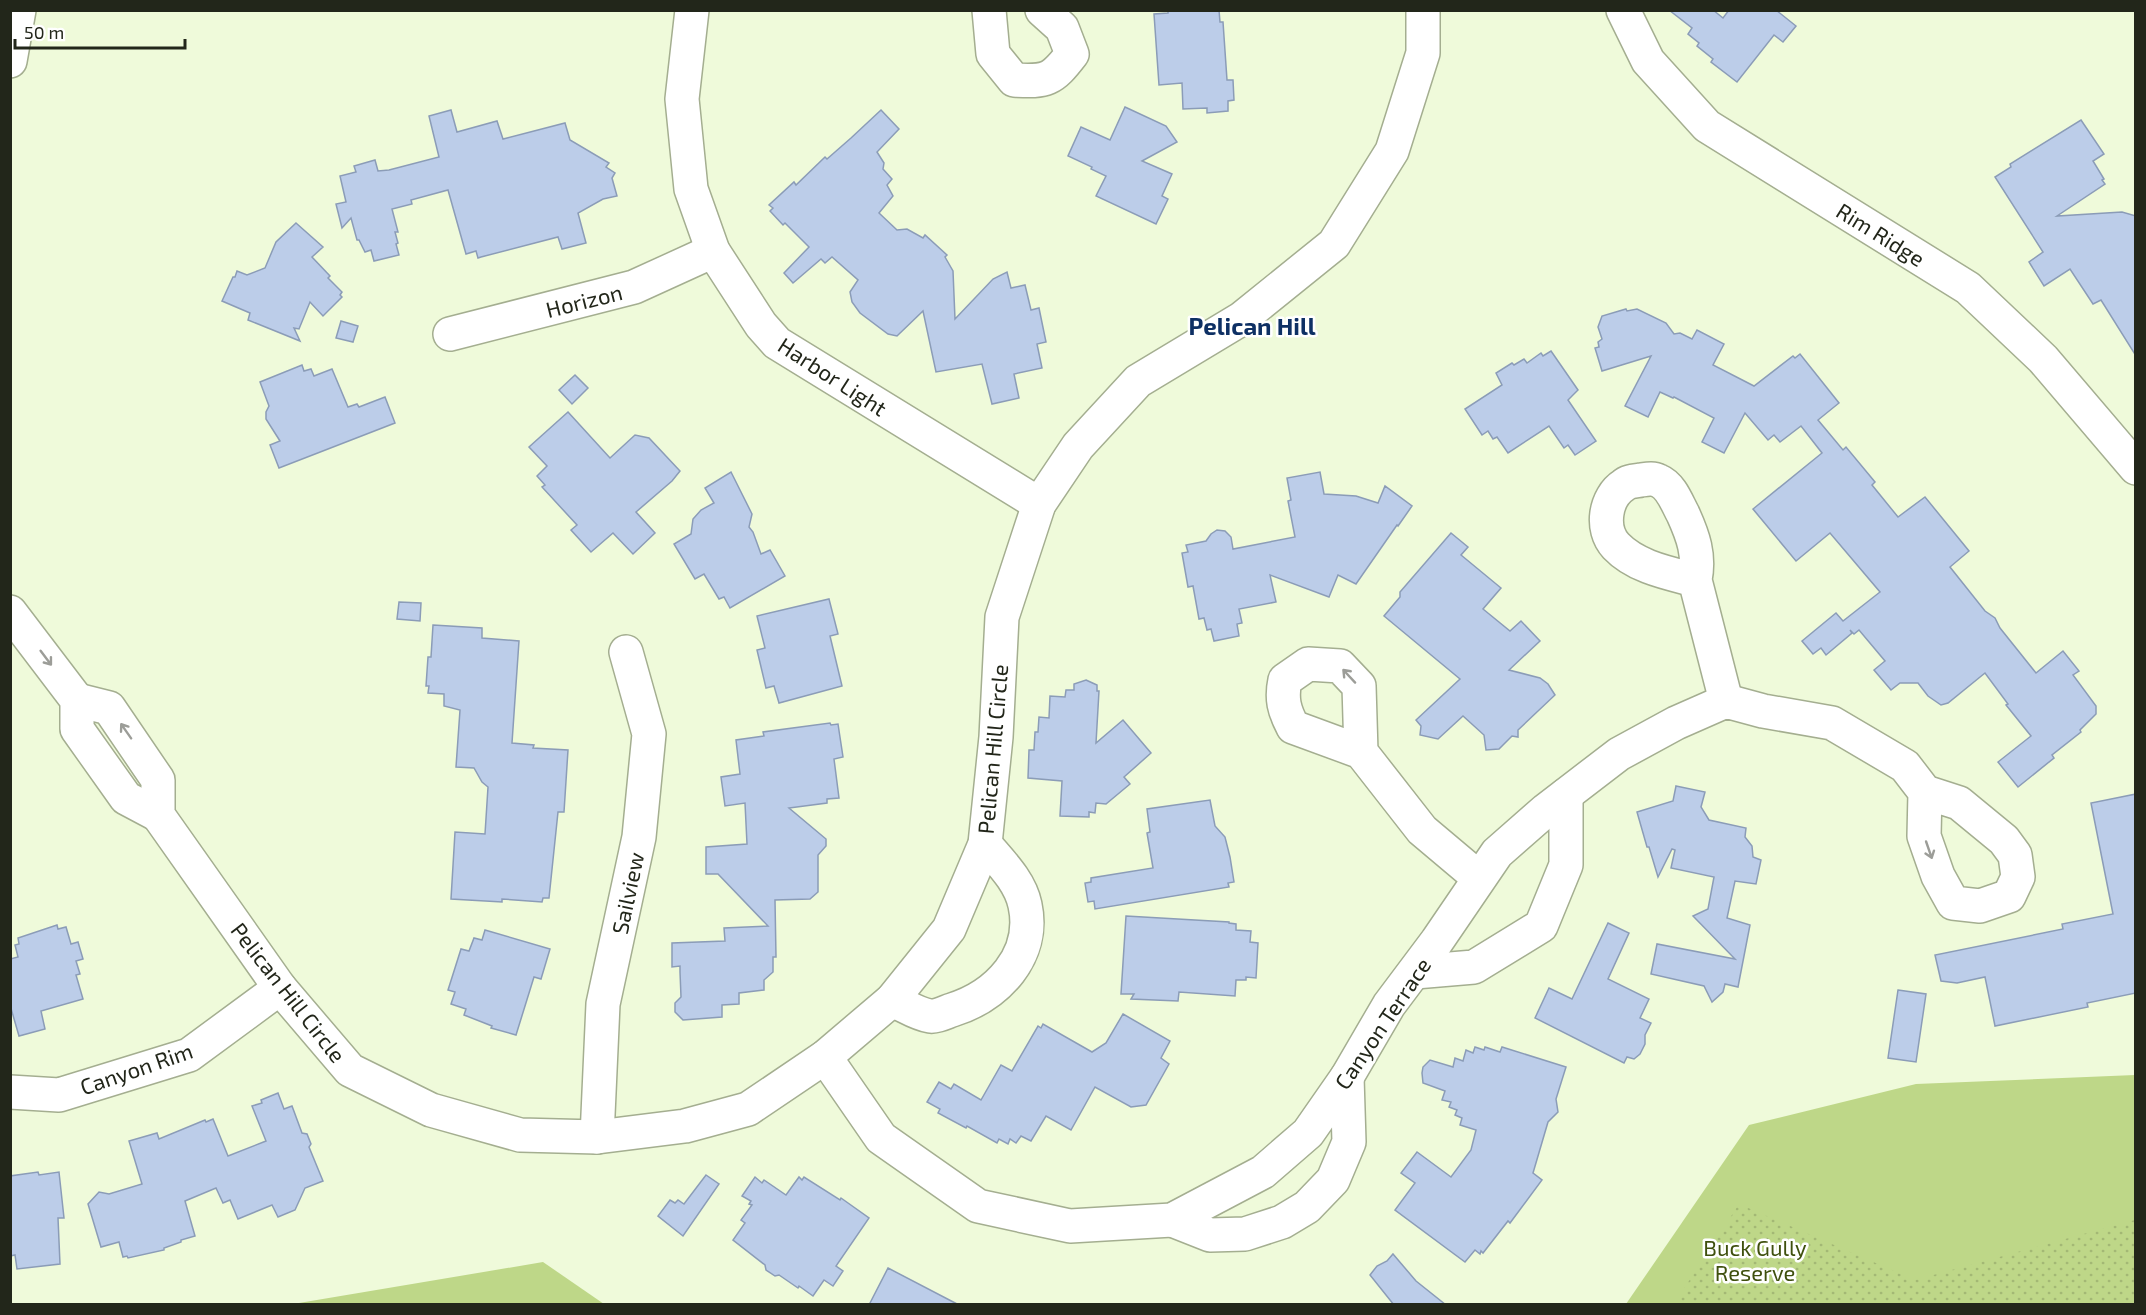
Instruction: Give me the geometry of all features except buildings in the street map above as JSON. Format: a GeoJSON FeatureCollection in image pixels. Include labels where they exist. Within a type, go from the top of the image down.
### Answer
{"type":"FeatureCollection","features":[{"type":"Feature","properties":{"kind":"street"},"geometry":{"type":"LineString","coordinates":[[10,61],[19,10]]}},
{"type":"Feature","properties":{"kind":"street","name":"Harbor Light"},"geometry":{"type":"LineString","coordinates":[[692,10],[682,99],[692,189],[712,251],[761,325],[777,344],[1039,504]]}},
{"type":"Feature","properties":{"kind":"street"},"geometry":{"type":"LineString","coordinates":[[988,10],[993,54],[1014,80],[1041,81],[1058,72],[1072,54],[1062,28],[1042,10]]}},
{"type":"Feature","properties":{"kind":"street","name":"Pelican Hill Circle"},"geometry":{"type":"LineString","coordinates":[[77,700],[77,729],[126,798],[158,815],[280,988],[350,1070],[431,1110],[520,1135],[597,1137],[685,1126],[748,1109],[825,1057],[892,1000],[948,929],[985,844],[996,737],[1002,617],[1039,504],[1078,446],[1138,381],[1241,319],[1334,244],[1392,152],[1423,53],[1423,10]]}},
{"type":"Feature","properties":{"kind":"street","name":"Rim Ridge"},"geometry":{"type":"LineString","coordinates":[[1623,10],[1648,61],[1707,126],[1968,288],[2043,359],[2136,468]]}},
{"type":"Feature","properties":{"kind":"street","name":"Horizon"},"geometry":{"type":"LineString","coordinates":[[450,333],[634,287],[712,251]]}},
{"type":"Feature","properties":{"kind":"street"},"geometry":{"type":"LineString","coordinates":[[1695,580],[1726,701],[1763,711],[1832,723],[1905,766],[1925,792]]}},
{"type":"Feature","properties":{"kind":"street"},"geometry":{"type":"LineString","coordinates":[[10,612],[77,700],[109,708],[152,770],[158,815]]}},
{"type":"Feature","properties":{"kind":"street","name":"Sailview"},"geometry":{"type":"LineString","coordinates":[[597,1137],[603,1004],[639,837],[649,734],[626,652]]}},
{"type":"Feature","properties":{"kind":"street","name":"Canyon Terrace"},"geometry":{"type":"LineString","coordinates":[[825,1057],[881,1138],[978,1206],[1070,1226],[1172,1220],[1263,1172],[1308,1133],[1347,1077],[1389,1005],[1437,941],[1497,853],[1619,754],[1676,723],[1726,701]]}},
{"type":"Feature","properties":{"kind":"street"},"geometry":{"type":"LineString","coordinates":[[1361,752],[1422,830],[1479,878]]}},
{"type":"Feature","properties":{"kind":"street"},"geometry":{"type":"LineString","coordinates":[[115,781],[152,770]]}},
{"type":"Feature","properties":{"kind":"street"},"geometry":{"type":"LineString","coordinates":[[1414,972],[1474,967],[1541,926],[1566,865],[1566,795]]}},
{"type":"Feature","properties":{"kind":"street"},"geometry":{"type":"LineString","coordinates":[[892,1000],[932,1017],[971,1005],[999,985],[1018,961],[1026,931],[1025,904],[1015,881],[985,844]]}},
{"type":"Feature","properties":{"kind":"street","name":"Canyon Rim"},"geometry":{"type":"LineString","coordinates":[[10,1092],[59,1095],[189,1055],[280,988]]}},
{"type":"Feature","properties":{"kind":"street"},"geometry":{"type":"LineString","coordinates":[[1172,1220],[1210,1235],[1245,1234],[1281,1222],[1307,1208],[1333,1180],[1349,1142],[1347,1077]]}},
{"type":"Feature","properties":{"kind":"green space"},"geometry":{"type":"Polygon","coordinates":[[[2135,1075],[2135,1304],[1626,1304],[1749,1125],[1916,1084],[2135,1075]]]}},
{"type":"Feature","properties":{"kind":"green space","name":"Buck Gully Reserve"},"geometry":{"type":"Polygon","coordinates":[[[1739,1204],[1915,1280],[2135,1220],[2135,1304],[1674,1304],[1739,1204]]]}},
{"type":"Feature","properties":{"kind":"green space"},"geometry":{"type":"Polygon","coordinates":[[[543,1262],[604,1304],[293,1304],[543,1262]]]}},
{"type":"Feature","properties":{"kind":"district","name":"Pelican Hill"},"geometry":{"type":"Point","coordinates":[1252,325]}}]}
